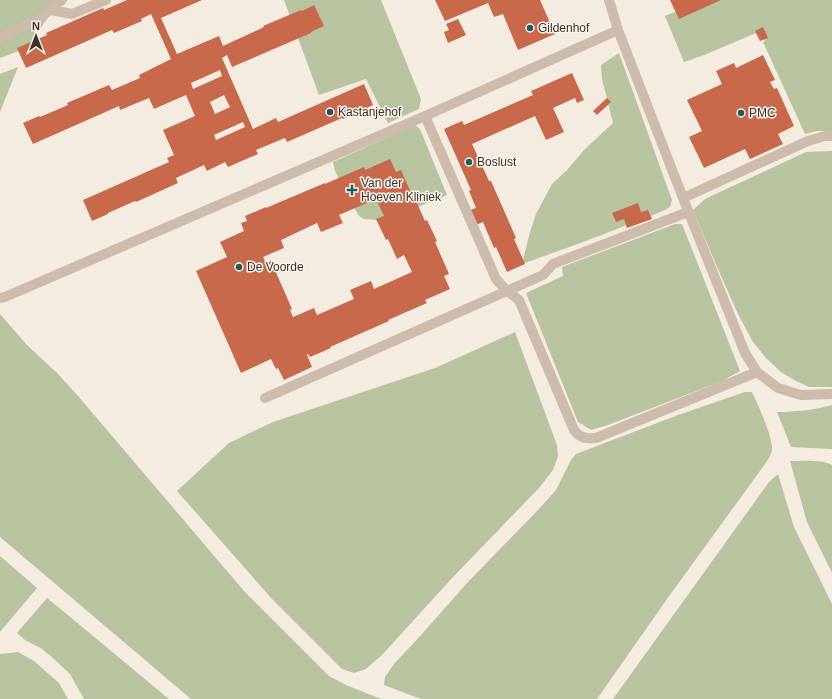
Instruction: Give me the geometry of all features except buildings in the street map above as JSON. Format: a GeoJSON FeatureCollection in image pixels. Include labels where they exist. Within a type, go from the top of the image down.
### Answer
{"type":"FeatureCollection","features":[{"type":"Feature","properties":{"kind":"street"},"geometry":{"type":"LineString","coordinates":[[0,38],[40,18],[62,0]]}},
{"type":"Feature","properties":{"kind":"street"},"geometry":{"type":"LineString","coordinates":[[51,10],[72,14],[106,0]]}},
{"type":"Feature","properties":{"kind":"street"},"geometry":{"type":"LineString","coordinates":[[610,0],[618,30],[688,212],[745,353],[758,372],[778,388],[801,395],[832,394]]}},
{"type":"Feature","properties":{"kind":"street"},"geometry":{"type":"LineString","coordinates":[[0,298],[20,291],[425,116],[618,30]]}},
{"type":"Feature","properties":{"kind":"street"},"geometry":{"type":"LineString","coordinates":[[425,116],[496,279],[507,291],[519,300],[574,430],[578,435],[588,439],[596,438],[758,372]]}},
{"type":"Feature","properties":{"kind":"street"},"geometry":{"type":"LineString","coordinates":[[683,198],[808,140],[832,136]]}},
{"type":"Feature","properties":{"kind":"street"},"geometry":{"type":"LineString","coordinates":[[265,398],[543,275],[553,264],[688,212]]}},
{"type":"Feature","properties":{"kind":"green space"},"geometry":{"type":"Polygon","coordinates":[[[0,0],[64,0],[51,13],[27,48],[0,58],[0,0]]]}},
{"type":"Feature","properties":{"kind":"green space"},"geometry":{"type":"Polygon","coordinates":[[[284,0],[381,0],[421,99],[419,109],[388,123],[366,79],[319,95],[284,0]]]}},
{"type":"Feature","properties":{"kind":"green space"},"geometry":{"type":"Polygon","coordinates":[[[703,0],[832,0],[832,131],[817,131],[805,134],[763,42],[765,41],[761,31],[684,62],[665,16],[703,0]]]}},
{"type":"Feature","properties":{"kind":"green space"},"geometry":{"type":"Polygon","coordinates":[[[619,53],[672,200],[670,207],[586,241],[522,264],[536,214],[552,184],[567,170],[584,150],[613,123],[602,79],[601,65],[619,53]]]}},
{"type":"Feature","properties":{"kind":"green space"},"geometry":{"type":"Polygon","coordinates":[[[18,67],[0,112],[0,74],[18,67]]]}},
{"type":"Feature","properties":{"kind":"green space"},"geometry":{"type":"Polygon","coordinates":[[[415,125],[420,129],[447,195],[391,218],[381,220],[364,219],[359,216],[355,209],[335,171],[333,162],[415,125]]]}},
{"type":"Feature","properties":{"kind":"green space"},"geometry":{"type":"Polygon","coordinates":[[[832,151],[832,387],[809,387],[781,372],[766,358],[753,342],[738,314],[693,210],[705,199],[806,152],[832,151]]]}},
{"type":"Feature","properties":{"kind":"green space"},"geometry":{"type":"Polygon","coordinates":[[[675,224],[682,224],[740,371],[722,381],[608,425],[591,430],[578,422],[526,293],[563,276],[562,267],[675,224]]]}},
{"type":"Feature","properties":{"kind":"green space"},"geometry":{"type":"Polygon","coordinates":[[[0,314],[26,344],[58,374],[78,396],[244,591],[329,676],[346,685],[381,699],[191,699],[0,537],[0,314]]]}},
{"type":"Feature","properties":{"kind":"green space"},"geometry":{"type":"Polygon","coordinates":[[[515,332],[557,445],[558,456],[553,470],[539,488],[453,577],[382,655],[366,669],[354,673],[342,669],[272,599],[177,491],[229,443],[273,422],[435,368],[515,332]]]}},
{"type":"Feature","properties":{"kind":"green space"},"geometry":{"type":"Polygon","coordinates":[[[745,392],[752,392],[765,421],[772,444],[770,456],[597,699],[421,699],[384,685],[385,677],[394,664],[467,583],[556,490],[571,460],[576,454],[678,415],[745,392]]]}},
{"type":"Feature","properties":{"kind":"green space"},"geometry":{"type":"Polygon","coordinates":[[[832,405],[832,449],[791,447],[777,412],[791,412],[832,405]]]}},
{"type":"Feature","properties":{"kind":"green space"},"geometry":{"type":"Polygon","coordinates":[[[790,461],[817,461],[832,465],[832,573],[807,522],[790,461]]]}},
{"type":"Feature","properties":{"kind":"green space"},"geometry":{"type":"Polygon","coordinates":[[[778,474],[794,527],[832,604],[832,699],[613,699],[769,482],[778,474]]]}},
{"type":"Feature","properties":{"kind":"green space"},"geometry":{"type":"Polygon","coordinates":[[[0,556],[37,588],[0,632],[0,556]]]}},
{"type":"Feature","properties":{"kind":"green space"},"geometry":{"type":"Polygon","coordinates":[[[47,598],[169,699],[84,699],[70,674],[42,649],[25,640],[17,633],[47,598]]]}},
{"type":"Feature","properties":{"kind":"green space"},"geometry":{"type":"Polygon","coordinates":[[[18,652],[34,661],[59,683],[68,699],[0,699],[0,654],[18,652]]]}},
{"type":"Feature","properties":{"kind":"place","name":"Gildenhof"},"geometry":{"type":"Point","coordinates":[530,28]}},
{"type":"Feature","properties":{"kind":"place","name":"Kastanjehof"},"geometry":{"type":"Point","coordinates":[330,112]}},
{"type":"Feature","properties":{"kind":"place","name":"PMC"},"geometry":{"type":"Point","coordinates":[741,113]}},
{"type":"Feature","properties":{"kind":"place","name":"Boslust"},"geometry":{"type":"Point","coordinates":[469,162]}},
{"type":"Feature","properties":{"kind":"place","name":"Van der Hoeven Kliniek"},"geometry":{"type":"Point","coordinates":[352,190]}},
{"type":"Feature","properties":{"kind":"place","name":"De Voorde"},"geometry":{"type":"Point","coordinates":[239,267]}}]}
